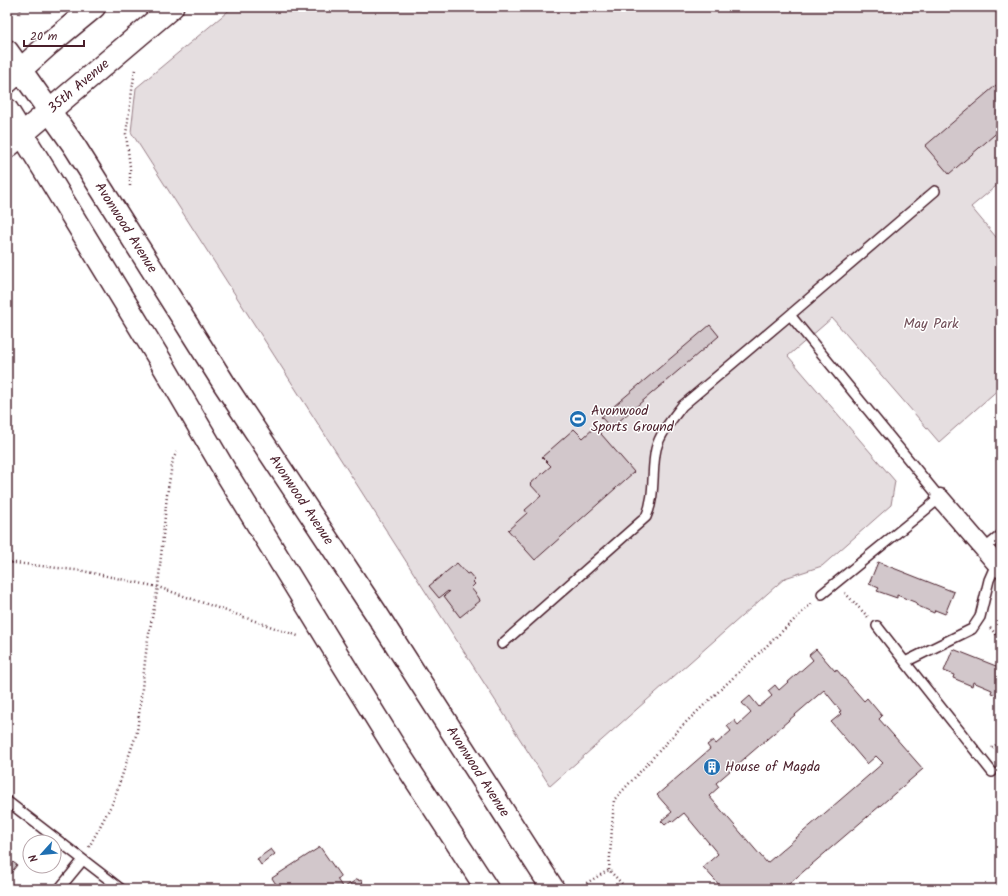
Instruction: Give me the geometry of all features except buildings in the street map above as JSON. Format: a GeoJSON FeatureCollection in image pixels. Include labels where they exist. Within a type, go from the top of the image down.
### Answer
{"type":"FeatureCollection","features":[{"type":"Feature","properties":{"kind":"main road"},"geometry":{"type":"LineString","coordinates":[[14,76],[49,44],[94,7]]}},
{"type":"Feature","properties":{"kind":"main road","name":"35th Avenue"},"geometry":{"type":"LineString","coordinates":[[14,140],[172,7]]}},
{"type":"Feature","properties":{"kind":"main road","name":"Avonwood Avenue"},"geometry":{"type":"LineString","coordinates":[[7,51],[14,76],[49,110],[75,147],[225,385],[376,613],[553,889]]}},
{"type":"Feature","properties":{"kind":"main road"},"geometry":{"type":"LineString","coordinates":[[7,110],[14,140],[160,360],[228,476],[395,748],[487,889]]}},
{"type":"Feature","properties":{"kind":"street"},"geometry":{"type":"LineString","coordinates":[[940,498],[999,567]]}},
{"type":"Feature","properties":{"kind":"lane"},"geometry":{"type":"LineString","coordinates":[[502,644],[646,517],[652,500],[654,464],[657,447],[672,420],[682,406],[934,191]]}},
{"type":"Feature","properties":{"kind":"lane"},"geometry":{"type":"LineString","coordinates":[[790,315],[940,498],[822,594]]}},
{"type":"Feature","properties":{"kind":"lane"},"geometry":{"type":"LineString","coordinates":[[984,549],[1001,535]]}},
{"type":"Feature","properties":{"kind":"lane"},"geometry":{"type":"LineString","coordinates":[[905,662],[972,629],[980,617],[989,580],[999,567]]}},
{"type":"Feature","properties":{"kind":"lane"},"geometry":{"type":"LineString","coordinates":[[877,626],[992,772]]}},
{"type":"Feature","properties":{"kind":"lane"},"geometry":{"type":"LineString","coordinates":[[7,801],[121,889]]}},
{"type":"Feature","properties":{"kind":"lane"},"geometry":{"type":"LineString","coordinates":[[59,889],[83,860]]}},
{"type":"Feature","properties":{"kind":"path"},"geometry":{"type":"LineString","coordinates":[[19,14],[21,7]]}},
{"type":"Feature","properties":{"kind":"path"},"geometry":{"type":"LineString","coordinates":[[130,186],[130,167],[126,134],[135,69]]}},
{"type":"Feature","properties":{"kind":"path"},"geometry":{"type":"LineString","coordinates":[[83,860],[113,802],[137,732],[147,644],[158,587],[167,495],[173,459],[178,450]]}},
{"type":"Feature","properties":{"kind":"path"},"geometry":{"type":"LineString","coordinates":[[7,562],[83,571],[158,587],[298,636]]}},
{"type":"Feature","properties":{"kind":"path"},"geometry":{"type":"LineString","coordinates":[[835,582],[877,626]]}},
{"type":"Feature","properties":{"kind":"path"},"geometry":{"type":"LineString","coordinates":[[627,889],[609,870],[614,800],[682,726],[822,594]]}},
{"type":"Feature","properties":{"kind":"path"},"geometry":{"type":"LineString","coordinates":[[576,889],[609,870]]}},
{"type":"Feature","properties":{"kind":"green space","name":"Avonwood Sports Ground"},"geometry":{"type":"Polygon","coordinates":[[[233,7],[1001,7],[1001,182],[971,207],[1001,243],[1001,387],[939,442],[832,318],[788,356],[895,481],[891,505],[822,566],[785,578],[550,786],[131,132],[136,88],[233,7]]]}},
{"type":"Feature","properties":{"kind":"place","name":"Avonwood Sports Ground"},"geometry":{"type":"Point","coordinates":[578,419]}},
{"type":"Feature","properties":{"kind":"place","name":"House of Magda"},"geometry":{"type":"Point","coordinates":[712,767]}},
{"type":"Feature","properties":{"kind":"park label","name":"May Park"},"geometry":{"type":"Point","coordinates":[931,324]}}]}
